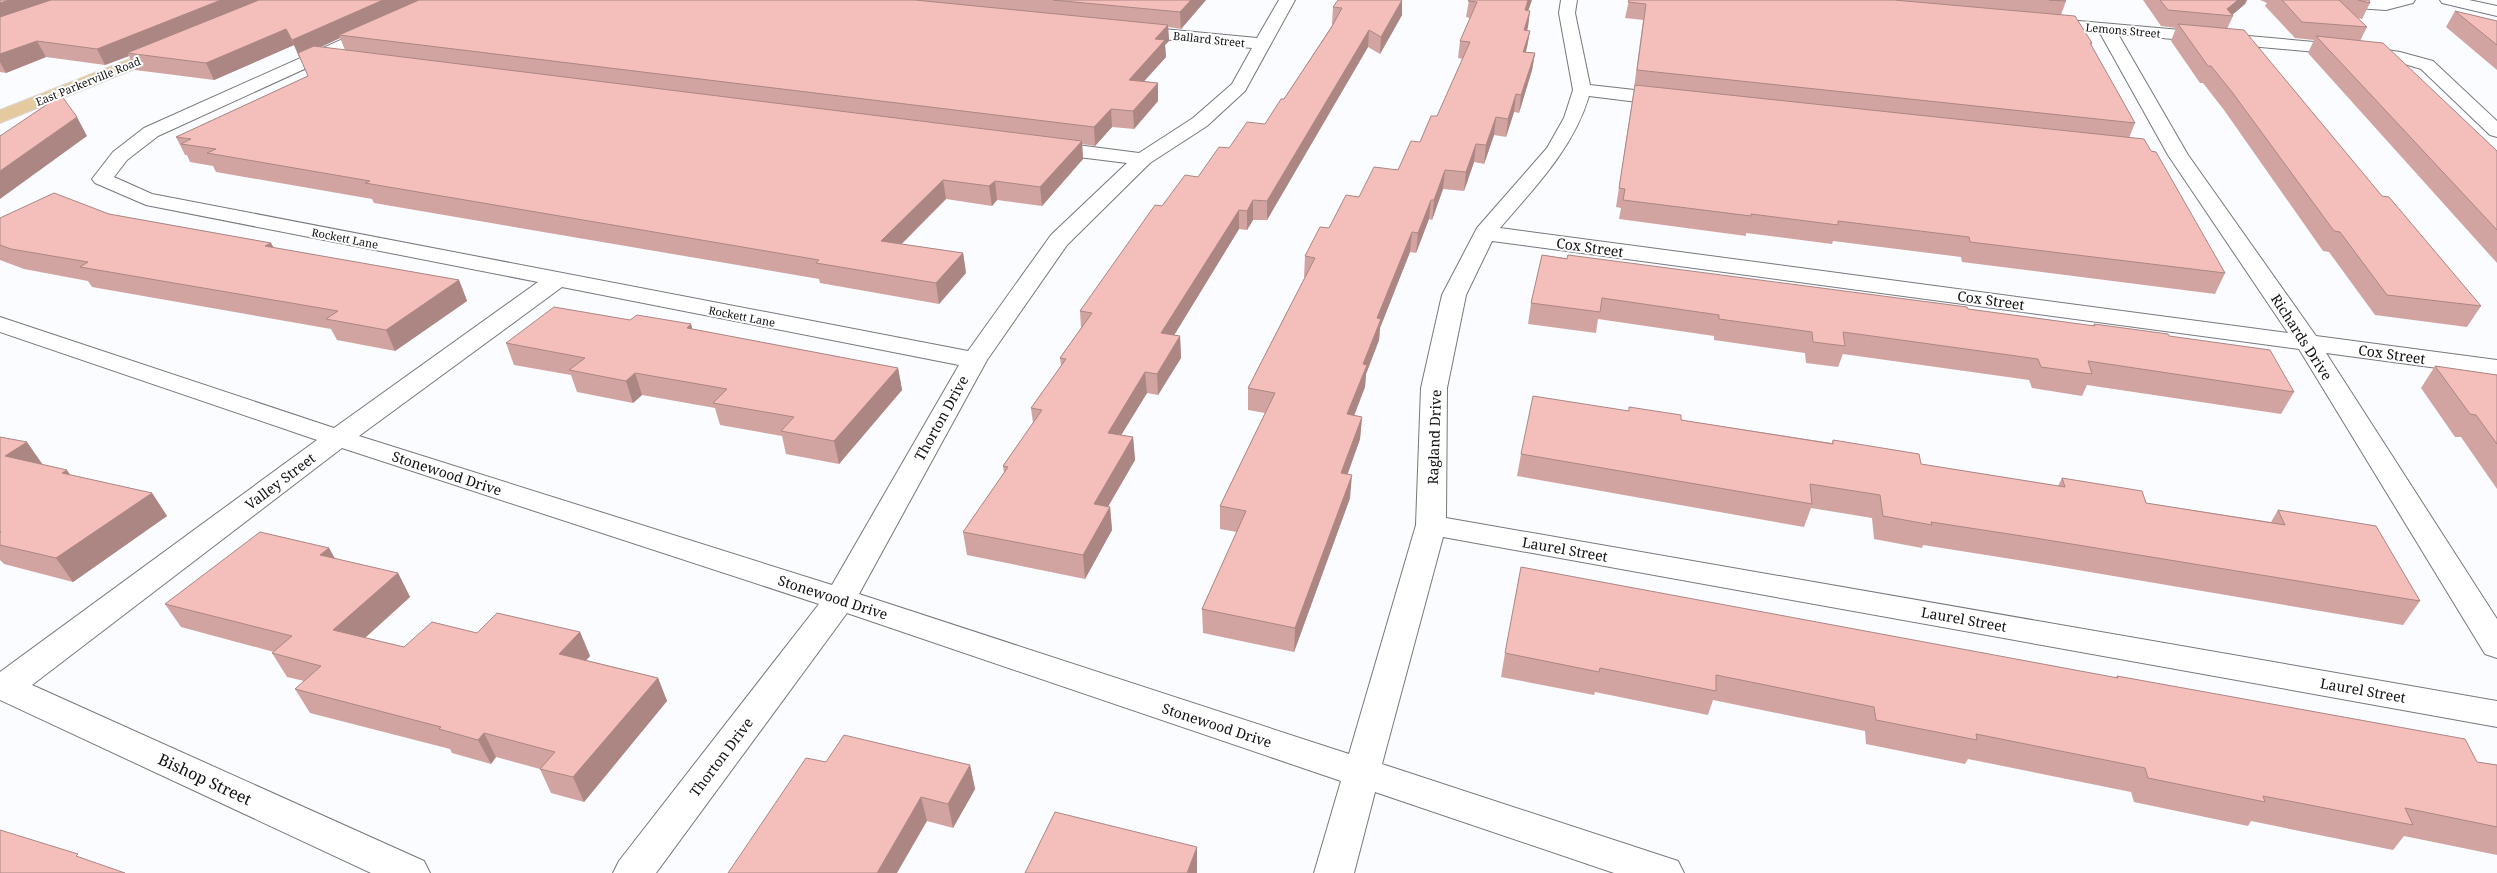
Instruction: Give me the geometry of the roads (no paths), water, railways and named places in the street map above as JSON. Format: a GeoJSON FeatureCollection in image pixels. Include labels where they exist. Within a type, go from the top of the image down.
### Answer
{"type":"FeatureCollection","features":[{"type":"Feature","properties":{"kind":"main road","name":"East Parkerville Road"},"geometry":{"type":"LineString","coordinates":[[0,101],[177,37],[0,117]]}},
{"type":"Feature","properties":{"kind":"street","name":"Rockett Lane"},"geometry":{"type":"LineString","coordinates":[[443,0],[151,132],[120,156],[102,179],[146,199],[974,360]]}},
{"type":"Feature","properties":{"kind":"street","name":"Thorton Drive"},"geometry":{"type":"LineString","coordinates":[[633,873],[840,599],[974,360],[1059,240],[1143,159],[1200,122],[1239,86],[1287,0]]}},
{"type":"Feature","properties":{"kind":"street","name":"Ragland Drive"},"geometry":{"type":"LineString","coordinates":[[1334,873],[1431,526],[1434,388],[1454,295],[1485,233],[1555,150],[1573,118],[1582,90],[1567,13],[1569,0]]}},
{"type":"Feature","properties":{"kind":"street"},"geometry":{"type":"LineString","coordinates":[[2311,0],[2386,5],[2407,0]]}},
{"type":"Feature","properties":{"kind":"street"},"geometry":{"type":"LineString","coordinates":[[2448,0],[2497,11]]}},
{"type":"Feature","properties":{"kind":"street","name":"Lemons Street"},"geometry":{"type":"LineString","coordinates":[[2026,21],[2360,51],[2400,57],[2427,65],[2497,131]]}},
{"type":"Feature","properties":{"kind":"street","name":"Richards Drive"},"geometry":{"type":"LineString","coordinates":[[2106,28],[2168,154],[2307,342],[2497,646]]}},
{"type":"Feature","properties":{"kind":"street","name":"Ballard Street"},"geometry":{"type":"LineString","coordinates":[[1114,29],[1262,44]]}},
{"type":"Feature","properties":{"kind":"street"},"geometry":{"type":"LineString","coordinates":[[320,56],[350,60]]}},
{"type":"Feature","properties":{"kind":"street"},"geometry":{"type":"LineString","coordinates":[[1582,90],[1691,102]]}},
{"type":"Feature","properties":{"kind":"street"},"geometry":{"type":"LineString","coordinates":[[1024,144],[1143,159]]}},
{"type":"Feature","properties":{"kind":"street","name":"Cox Street"},"geometry":{"type":"LineString","coordinates":[[1485,233],[2497,368]]}},
{"type":"Feature","properties":{"kind":"street","name":"Valley Street"},"geometry":{"type":"LineString","coordinates":[[3,686],[338,438],[558,279]]}},
{"type":"Feature","properties":{"kind":"street","name":"Stonewood Drive"},"geometry":{"type":"LineString","coordinates":[[0,324],[338,438],[840,599],[1664,873]]}},
{"type":"Feature","properties":{"kind":"street","name":"Laurel Street"},"geometry":{"type":"LineString","coordinates":[[1431,526],[2497,714]]}},
{"type":"Feature","properties":{"kind":"street","name":"Bishop Street"},"geometry":{"type":"LineString","coordinates":[[3,686],[410,873]]}}]}
